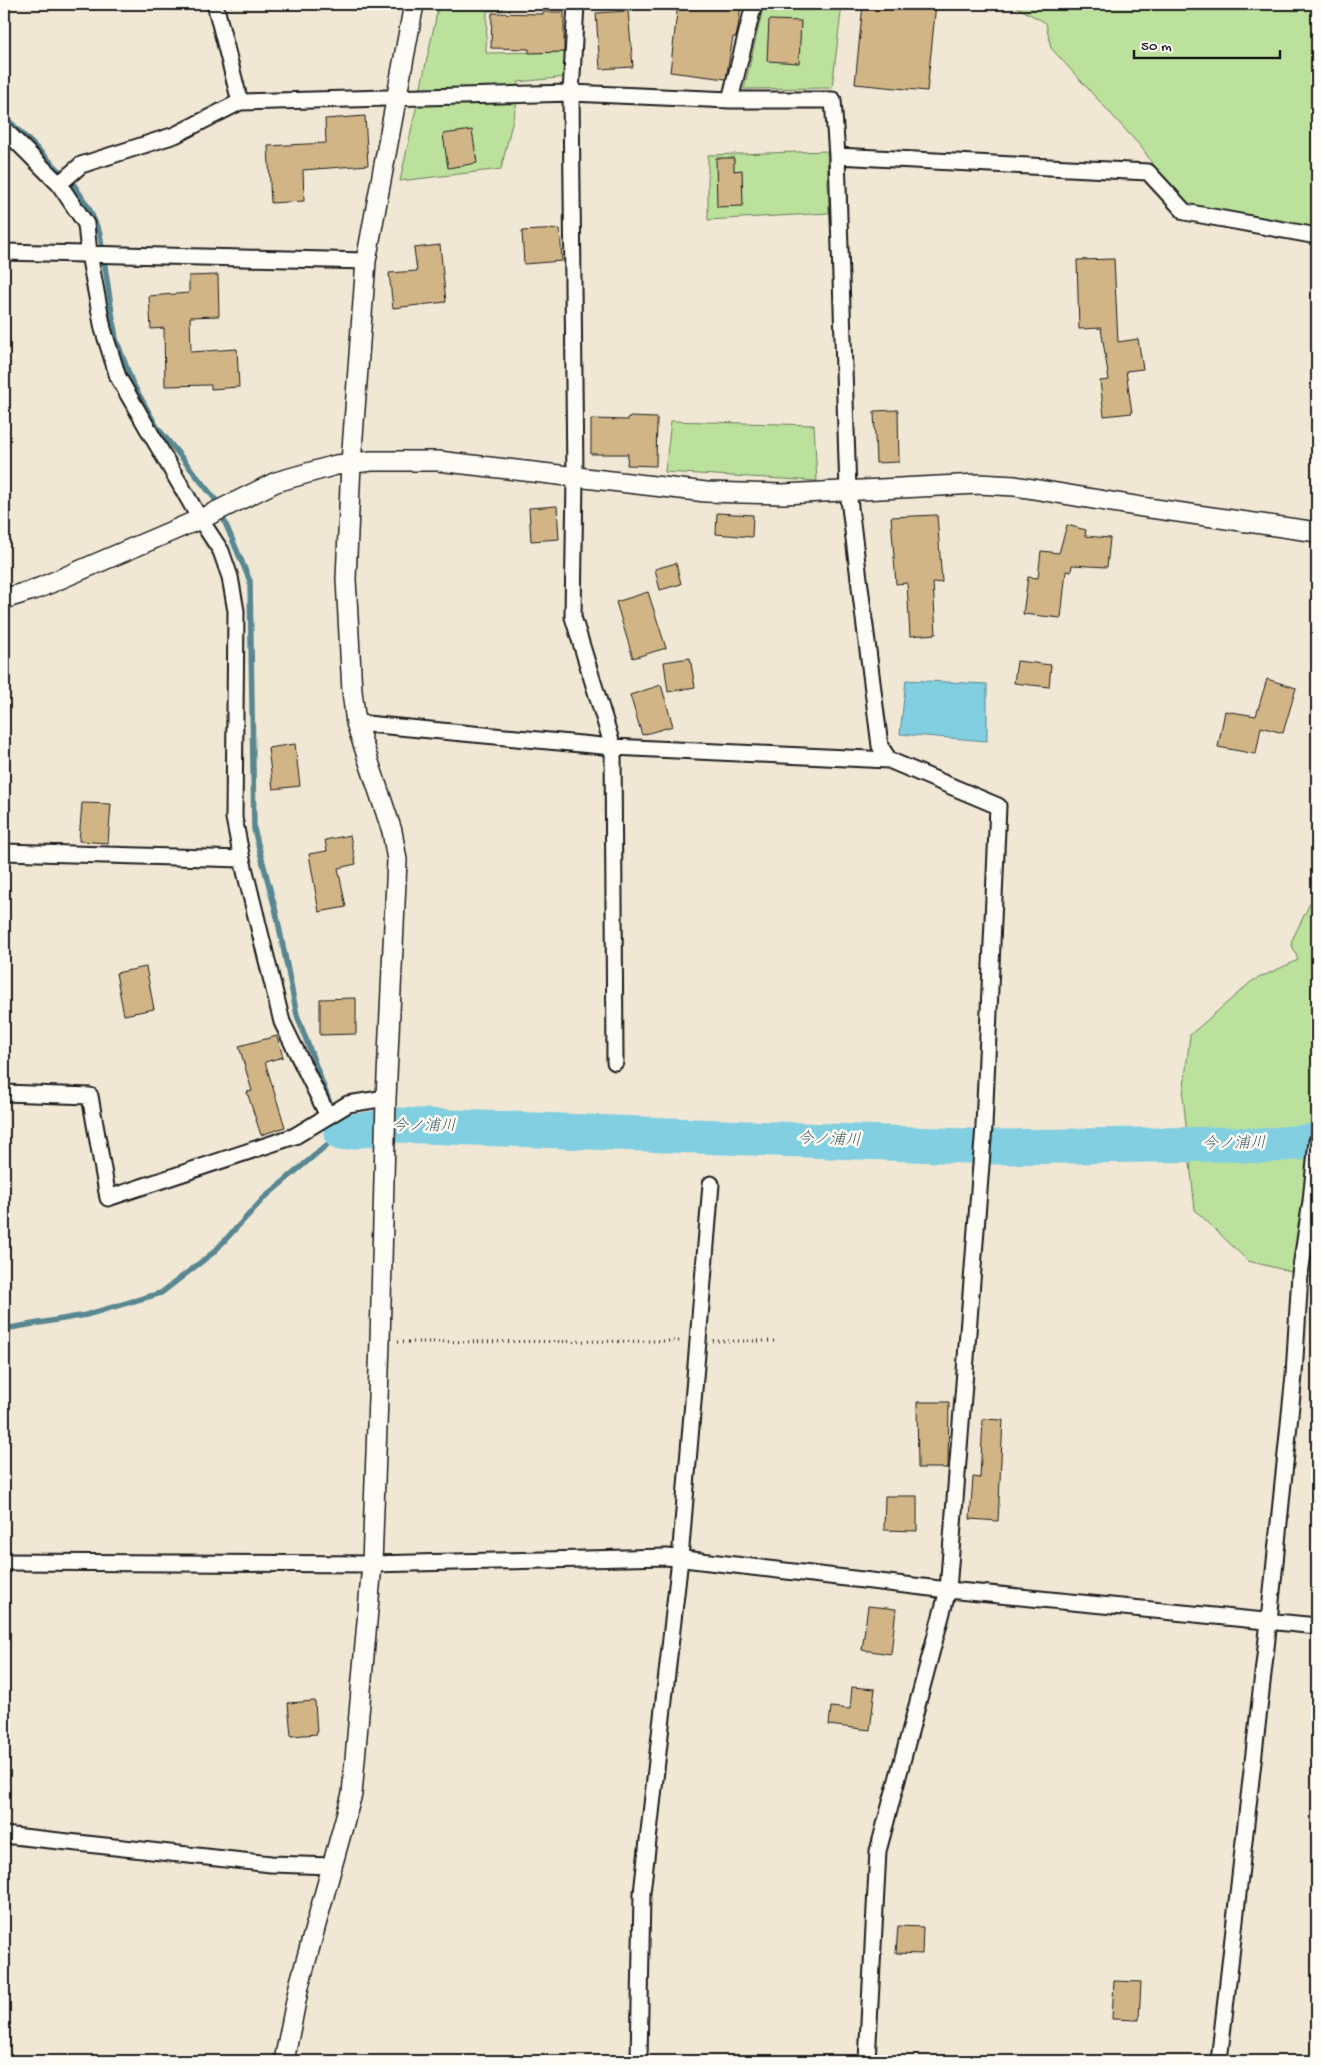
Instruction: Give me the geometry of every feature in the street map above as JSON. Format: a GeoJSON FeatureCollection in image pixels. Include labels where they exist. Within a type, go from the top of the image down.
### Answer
{"type":"FeatureCollection","features":[{"type":"Feature","properties":{"kind":"street"},"geometry":{"type":"LineString","coordinates":[[215,4],[240,102]]}},
{"type":"Feature","properties":{"kind":"street"},"geometry":{"type":"LineString","coordinates":[[284,2061],[299,1986],[352,1794],[372,1564],[386,1098],[397,860],[392,831],[356,723],[351,674],[346,579],[366,261],[414,4]]}},
{"type":"Feature","properties":{"kind":"street"},"geometry":{"type":"LineString","coordinates":[[576,4],[571,93],[575,477],[573,617],[613,748],[615,1062]]}},
{"type":"Feature","properties":{"kind":"street"},"geometry":{"type":"LineString","coordinates":[[730,100],[754,4]]}},
{"type":"Feature","properties":{"kind":"street"},"geometry":{"type":"LineString","coordinates":[[58,184],[81,165],[174,136],[240,102],[571,93],[730,100],[833,100],[837,156],[848,491],[880,746],[889,760]]}},
{"type":"Feature","properties":{"kind":"street"},"geometry":{"type":"LineString","coordinates":[[4,129],[58,184],[86,224],[89,254],[103,329],[118,377],[200,519],[222,551],[230,578],[236,611],[234,818],[242,859],[282,1022],[328,1116]]}},
{"type":"Feature","properties":{"kind":"street"},"geometry":{"type":"LineString","coordinates":[[837,156],[1148,172],[1184,212],[1317,236]]}},
{"type":"Feature","properties":{"kind":"street"},"geometry":{"type":"LineString","coordinates":[[4,252],[366,261]]}},
{"type":"Feature","properties":{"kind":"street"},"geometry":{"type":"LineString","coordinates":[[4,598],[39,588],[200,519],[276,482],[336,465],[407,460],[438,461],[706,492],[745,494],[783,494],[978,484],[1015,486],[1142,507],[1317,532]]}},
{"type":"Feature","properties":{"kind":"street"},"geometry":{"type":"LineString","coordinates":[[356,723],[613,748],[889,760],[998,806],[984,1126],[948,1590],[878,1852],[867,2061]]}},
{"type":"Feature","properties":{"kind":"street"},"geometry":{"type":"LineString","coordinates":[[4,852],[242,859]]}},
{"type":"Feature","properties":{"kind":"street"},"geometry":{"type":"LineString","coordinates":[[4,1093],[90,1096],[108,1198],[295,1136],[348,1104],[386,1098]]}},
{"type":"Feature","properties":{"kind":"street"},"geometry":{"type":"LineString","coordinates":[[1220,2061],[1269,1621],[1294,1375],[1300,1274],[1314,1202],[1316,1148]]}},
{"type":"Feature","properties":{"kind":"street"},"geometry":{"type":"LineString","coordinates":[[639,2061],[642,1893],[680,1559],[711,1184]]}},
{"type":"Feature","properties":{"kind":"street"},"geometry":{"type":"LineString","coordinates":[[4,1562],[372,1564],[680,1559],[948,1590],[1317,1626]]}},
{"type":"Feature","properties":{"kind":"street"},"geometry":{"type":"LineString","coordinates":[[4,1834],[271,1864],[332,1866]]}},
{"type":"Feature","properties":{"kind":"path"},"geometry":{"type":"LineString","coordinates":[[380,1342],[776,1341]]}},
{"type":"Feature","properties":{"kind":"green space"},"geometry":{"type":"Polygon","coordinates":[[[439,4],[503,4],[503,10],[487,11],[486,53],[565,52],[567,77],[518,82],[518,98],[501,169],[400,181],[439,4]]]}},
{"type":"Feature","properties":{"kind":"green space"},"geometry":{"type":"Polygon","coordinates":[[[764,4],[842,4],[832,88],[744,89],[764,4]]]}},
{"type":"Feature","properties":{"kind":"green space"},"geometry":{"type":"Polygon","coordinates":[[[1011,4],[1317,4],[1317,236],[1185,212],[1142,148],[1051,48],[1046,23],[1011,4]]]}},
{"type":"Feature","properties":{"kind":"green space"},"geometry":{"type":"Polygon","coordinates":[[[827,151],[829,213],[708,220],[708,155],[827,151]]]}},
{"type":"Feature","properties":{"kind":"green space"},"geometry":{"type":"Polygon","coordinates":[[[671,421],[814,425],[817,481],[665,472],[671,421]]]}},
{"type":"Feature","properties":{"kind":"green space"},"geometry":{"type":"Polygon","coordinates":[[[1317,889],[1317,1278],[1248,1261],[1195,1210],[1183,1096],[1190,1035],[1252,981],[1298,960],[1291,942],[1317,889]]]}},
{"type":"Feature","properties":{"kind":"water"},"geometry":{"type":"Polygon","coordinates":[[[906,680],[987,684],[987,741],[900,734],[906,680]]]}},
{"type":"Feature","properties":{"kind":"building"},"geometry":{"type":"Polygon","coordinates":[[[678,4],[741,4],[738,28],[736,37],[733,37],[726,79],[670,72],[678,4]]]}},
{"type":"Feature","properties":{"kind":"building"},"geometry":{"type":"Polygon","coordinates":[[[863,4],[936,4],[927,91],[855,84],[863,4]]]}},
{"type":"Feature","properties":{"kind":"building"},"geometry":{"type":"Polygon","coordinates":[[[628,11],[633,67],[600,69],[596,13],[628,11]]]}},
{"type":"Feature","properties":{"kind":"building"},"geometry":{"type":"Polygon","coordinates":[[[543,12],[564,12],[564,52],[529,53],[529,49],[491,48],[492,13],[543,14],[543,12]]]}},
{"type":"Feature","properties":{"kind":"building"},"geometry":{"type":"Polygon","coordinates":[[[769,20],[801,21],[799,63],[767,61],[769,20]]]}},
{"type":"Feature","properties":{"kind":"building"},"geometry":{"type":"Polygon","coordinates":[[[365,116],[368,165],[303,170],[304,201],[271,203],[268,146],[326,143],[325,119],[365,116]]]}},
{"type":"Feature","properties":{"kind":"building"},"geometry":{"type":"Polygon","coordinates":[[[472,130],[477,163],[448,168],[443,134],[472,130]]]}},
{"type":"Feature","properties":{"kind":"building"},"geometry":{"type":"Polygon","coordinates":[[[716,158],[734,158],[734,171],[742,170],[743,206],[717,207],[716,158]]]}},
{"type":"Feature","properties":{"kind":"building"},"geometry":{"type":"Polygon","coordinates":[[[560,229],[562,261],[524,264],[522,231],[560,229]]]}},
{"type":"Feature","properties":{"kind":"building"},"geometry":{"type":"Polygon","coordinates":[[[440,245],[446,302],[393,308],[389,273],[417,271],[414,248],[440,245]]]}},
{"type":"Feature","properties":{"kind":"building"},"geometry":{"type":"Polygon","coordinates":[[[1114,259],[1118,342],[1138,339],[1143,369],[1126,371],[1132,413],[1104,416],[1100,381],[1109,380],[1101,328],[1079,329],[1077,260],[1114,259]]]}},
{"type":"Feature","properties":{"kind":"building"},"geometry":{"type":"Polygon","coordinates":[[[218,275],[219,316],[190,317],[191,352],[237,349],[239,387],[211,389],[211,385],[165,386],[164,328],[151,329],[149,296],[189,293],[189,276],[218,275]]]}},
{"type":"Feature","properties":{"kind":"building"},"geometry":{"type":"Polygon","coordinates":[[[898,410],[899,462],[876,463],[874,411],[898,410]]]}},
{"type":"Feature","properties":{"kind":"building"},"geometry":{"type":"Polygon","coordinates":[[[628,417],[657,418],[656,466],[627,465],[628,454],[591,454],[591,419],[628,420],[628,417]]]}},
{"type":"Feature","properties":{"kind":"building"},"geometry":{"type":"Polygon","coordinates":[[[557,506],[559,539],[531,541],[529,508],[557,506]]]}},
{"type":"Feature","properties":{"kind":"building"},"geometry":{"type":"Polygon","coordinates":[[[717,513],[753,515],[752,537],[716,534],[717,513]]]}},
{"type":"Feature","properties":{"kind":"building"},"geometry":{"type":"Polygon","coordinates":[[[937,515],[942,582],[933,583],[936,634],[910,636],[907,583],[896,584],[891,517],[937,515]]]}},
{"type":"Feature","properties":{"kind":"building"},"geometry":{"type":"Polygon","coordinates":[[[1067,525],[1086,530],[1085,536],[1110,538],[1107,567],[1072,565],[1071,572],[1066,571],[1061,618],[1023,614],[1028,577],[1038,578],[1041,551],[1059,553],[1067,525]]]}},
{"type":"Feature","properties":{"kind":"building"},"geometry":{"type":"Polygon","coordinates":[[[676,563],[681,584],[660,590],[655,569],[676,563]]]}},
{"type":"Feature","properties":{"kind":"building"},"geometry":{"type":"Polygon","coordinates":[[[648,592],[666,648],[633,658],[616,602],[648,592]]]}},
{"type":"Feature","properties":{"kind":"building"},"geometry":{"type":"Polygon","coordinates":[[[690,658],[695,687],[668,692],[664,662],[690,658]]]}},
{"type":"Feature","properties":{"kind":"building"},"geometry":{"type":"Polygon","coordinates":[[[1017,661],[1051,665],[1049,687],[1014,683],[1017,661]]]}},
{"type":"Feature","properties":{"kind":"building"},"geometry":{"type":"Polygon","coordinates":[[[1267,679],[1296,688],[1283,733],[1261,727],[1256,754],[1218,747],[1225,711],[1256,716],[1267,679]]]}},
{"type":"Feature","properties":{"kind":"building"},"geometry":{"type":"Polygon","coordinates":[[[661,685],[673,726],[642,735],[630,695],[661,685]]]}},
{"type":"Feature","properties":{"kind":"building"},"geometry":{"type":"Polygon","coordinates":[[[295,744],[300,786],[273,789],[268,748],[295,744]]]}},
{"type":"Feature","properties":{"kind":"building"},"geometry":{"type":"Polygon","coordinates":[[[82,803],[111,804],[108,843],[79,841],[82,803]]]}},
{"type":"Feature","properties":{"kind":"building"},"geometry":{"type":"Polygon","coordinates":[[[350,835],[356,864],[338,868],[346,907],[319,912],[309,854],[327,851],[325,840],[350,835]]]}},
{"type":"Feature","properties":{"kind":"building"},"geometry":{"type":"Polygon","coordinates":[[[146,967],[154,1009],[124,1015],[116,973],[146,967]]]}},
{"type":"Feature","properties":{"kind":"building"},"geometry":{"type":"Polygon","coordinates":[[[356,998],[356,1034],[320,1035],[320,999],[356,998]]]}},
{"type":"Feature","properties":{"kind":"building"},"geometry":{"type":"Polygon","coordinates":[[[277,1036],[283,1057],[265,1062],[285,1127],[261,1135],[247,1092],[252,1091],[239,1046],[277,1036]]]}},
{"type":"Feature","properties":{"kind":"building"},"geometry":{"type":"Polygon","coordinates":[[[917,1402],[949,1402],[948,1468],[918,1468],[917,1402]]]}},
{"type":"Feature","properties":{"kind":"building"},"geometry":{"type":"Polygon","coordinates":[[[983,1419],[1003,1420],[998,1521],[970,1519],[973,1477],[980,1478],[983,1419]]]}},
{"type":"Feature","properties":{"kind":"building"},"geometry":{"type":"Polygon","coordinates":[[[885,1496],[917,1496],[917,1531],[884,1530],[885,1496]]]}},
{"type":"Feature","properties":{"kind":"building"},"geometry":{"type":"Polygon","coordinates":[[[868,1606],[896,1609],[891,1654],[862,1650],[868,1606]]]}},
{"type":"Feature","properties":{"kind":"building"},"geometry":{"type":"Polygon","coordinates":[[[852,1687],[875,1689],[870,1730],[829,1725],[831,1707],[850,1709],[852,1687]]]}},
{"type":"Feature","properties":{"kind":"building"},"geometry":{"type":"Polygon","coordinates":[[[315,1701],[317,1734],[291,1736],[288,1703],[315,1701]]]}},
{"type":"Feature","properties":{"kind":"building"},"geometry":{"type":"Polygon","coordinates":[[[898,1926],[923,1927],[922,1954],[896,1953],[898,1926]]]}},
{"type":"Feature","properties":{"kind":"building"},"geometry":{"type":"Polygon","coordinates":[[[1114,1981],[1141,1982],[1139,2020],[1112,2019],[1114,1981]]]}},
{"type":"Feature","properties":{"kind":"waterway"},"geometry":{"type":"LineString","coordinates":[[4,116],[74,185],[89,208],[100,234],[116,339],[132,382],[157,427],[215,499],[250,581],[254,829],[276,912],[297,1015],[341,1133],[264,1198],[214,1252],[161,1293],[86,1315],[4,1329]]}},
{"type":"Feature","properties":{"kind":"waterway","name":"今ノ浦川"},"geometry":{"type":"LineString","coordinates":[[341,1133],[397,1125],[995,1147],[1233,1144],[1260,1146],[1317,1141]]}}]}
